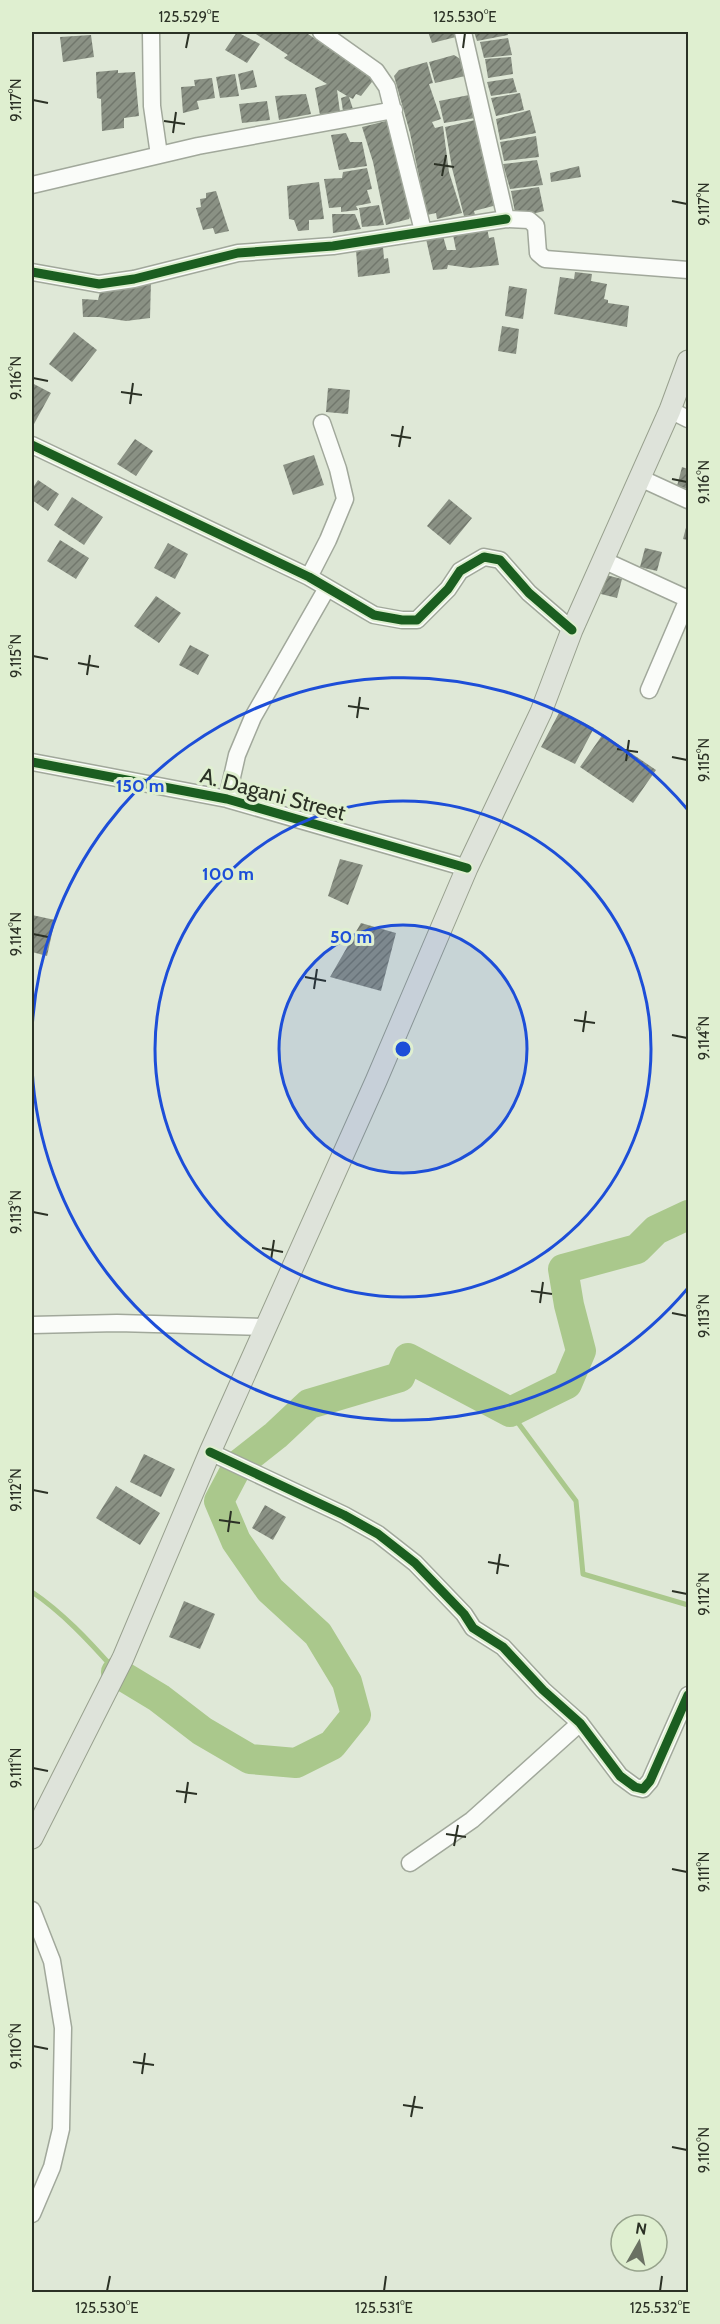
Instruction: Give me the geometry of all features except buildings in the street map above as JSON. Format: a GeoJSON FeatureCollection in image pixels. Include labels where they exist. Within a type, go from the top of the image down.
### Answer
{"type":"FeatureCollection","features":[{"type":"Feature","properties":{"kind":"main road"},"geometry":{"type":"LineString","coordinates":[[32,1838],[123,1658],[216,1455],[267,1327],[467,868],[541,712],[572,630],[640,478],[679,415],[688,361]]}},
{"type":"Feature","properties":{"kind":"street"},"geometry":{"type":"LineString","coordinates":[[151,32],[152,106],[159,155]]}},
{"type":"Feature","properties":{"kind":"street"},"geometry":{"type":"LineString","coordinates":[[321,32],[376,71],[387,87],[423,231]]}},
{"type":"Feature","properties":{"kind":"street"},"geometry":{"type":"LineString","coordinates":[[463,32],[506,219]]}},
{"type":"Feature","properties":{"kind":"street"},"geometry":{"type":"LineString","coordinates":[[32,184],[159,155],[394,110]]}},
{"type":"Feature","properties":{"kind":"street"},"geometry":{"type":"LineString","coordinates":[[32,272],[99,284],[134,279],[238,253],[333,246],[506,219],[529,220],[536,226],[538,253],[545,258],[688,270]]}},
{"type":"Feature","properties":{"kind":"street"},"geometry":{"type":"LineString","coordinates":[[309,577],[345,499],[338,469],[322,423]]}},
{"type":"Feature","properties":{"kind":"street"},"geometry":{"type":"LineString","coordinates":[[32,445],[309,577],[375,615],[417,620],[448,589],[460,572],[484,557],[500,560],[529,593],[572,630]]}},
{"type":"Feature","properties":{"kind":"street"},"geometry":{"type":"LineString","coordinates":[[640,478],[688,500]]}},
{"type":"Feature","properties":{"kind":"street"},"geometry":{"type":"LineString","coordinates":[[603,560],[688,599],[649,690]]}},
{"type":"Feature","properties":{"kind":"street"},"geometry":{"type":"LineString","coordinates":[[227,799],[237,755],[253,717],[327,588]]}},
{"type":"Feature","properties":{"kind":"street","name":"A. Dagani Street"},"geometry":{"type":"LineString","coordinates":[[32,762],[227,799],[467,868]]}},
{"type":"Feature","properties":{"kind":"street"},"geometry":{"type":"LineString","coordinates":[[32,1325],[117,1323],[267,1327]]}},
{"type":"Feature","properties":{"kind":"street"},"geometry":{"type":"LineString","coordinates":[[216,1455],[344,1515],[378,1534],[415,1563],[464,1614],[473,1628],[502,1647],[543,1690],[579,1723],[620,1776],[635,1787],[643,1789],[650,1781],[688,1695]]}},
{"type":"Feature","properties":{"kind":"street"},"geometry":{"type":"LineString","coordinates":[[410,1863],[472,1820],[579,1723]]}},
{"type":"Feature","properties":{"kind":"street"},"geometry":{"type":"LineString","coordinates":[[32,1910],[52,1960],[63,2028],[61,2129],[52,2167],[32,2214]]}},
{"type":"Feature","properties":{"kind":"waterway"},"geometry":{"type":"LineString","coordinates":[[116,1672],[159,1698],[202,1731],[250,1759],[296,1763],[332,1745],[356,1715],[347,1682],[318,1634],[270,1590],[236,1541],[219,1501],[238,1465],[276,1435],[309,1404],[400,1377],[408,1358],[510,1412],[567,1384],[581,1351],[569,1305],[563,1269],[637,1249],[656,1230],[688,1215]]}},
{"type":"Feature","properties":{"kind":"waterway"},"geometry":{"type":"LineString","coordinates":[[510,1412],[576,1501],[583,1574],[688,1605]]}},
{"type":"Feature","properties":{"kind":"waterway"},"geometry":{"type":"LineString","coordinates":[[32,1592],[85,1637],[113,1668]]}},
{"type":"Feature","properties":{"kind":"cycle path"},"geometry":{"type":"LineString","coordinates":[[32,272],[99,284],[134,279],[238,253],[333,246],[506,219]]}},
{"type":"Feature","properties":{"kind":"cycle path"},"geometry":{"type":"LineString","coordinates":[[32,445],[309,577],[374,615],[417,620],[448,589],[460,571],[484,557],[500,560],[529,593],[572,630]]}},
{"type":"Feature","properties":{"kind":"cycle path"},"geometry":{"type":"LineString","coordinates":[[32,762],[227,799],[467,868]]}},
{"type":"Feature","properties":{"kind":"cycle path"},"geometry":{"type":"LineString","coordinates":[[210,1452],[344,1515],[378,1534],[415,1563],[464,1614],[473,1628],[503,1647],[543,1690],[580,1723],[620,1776],[635,1787],[643,1789],[650,1781],[688,1695]]}}]}
